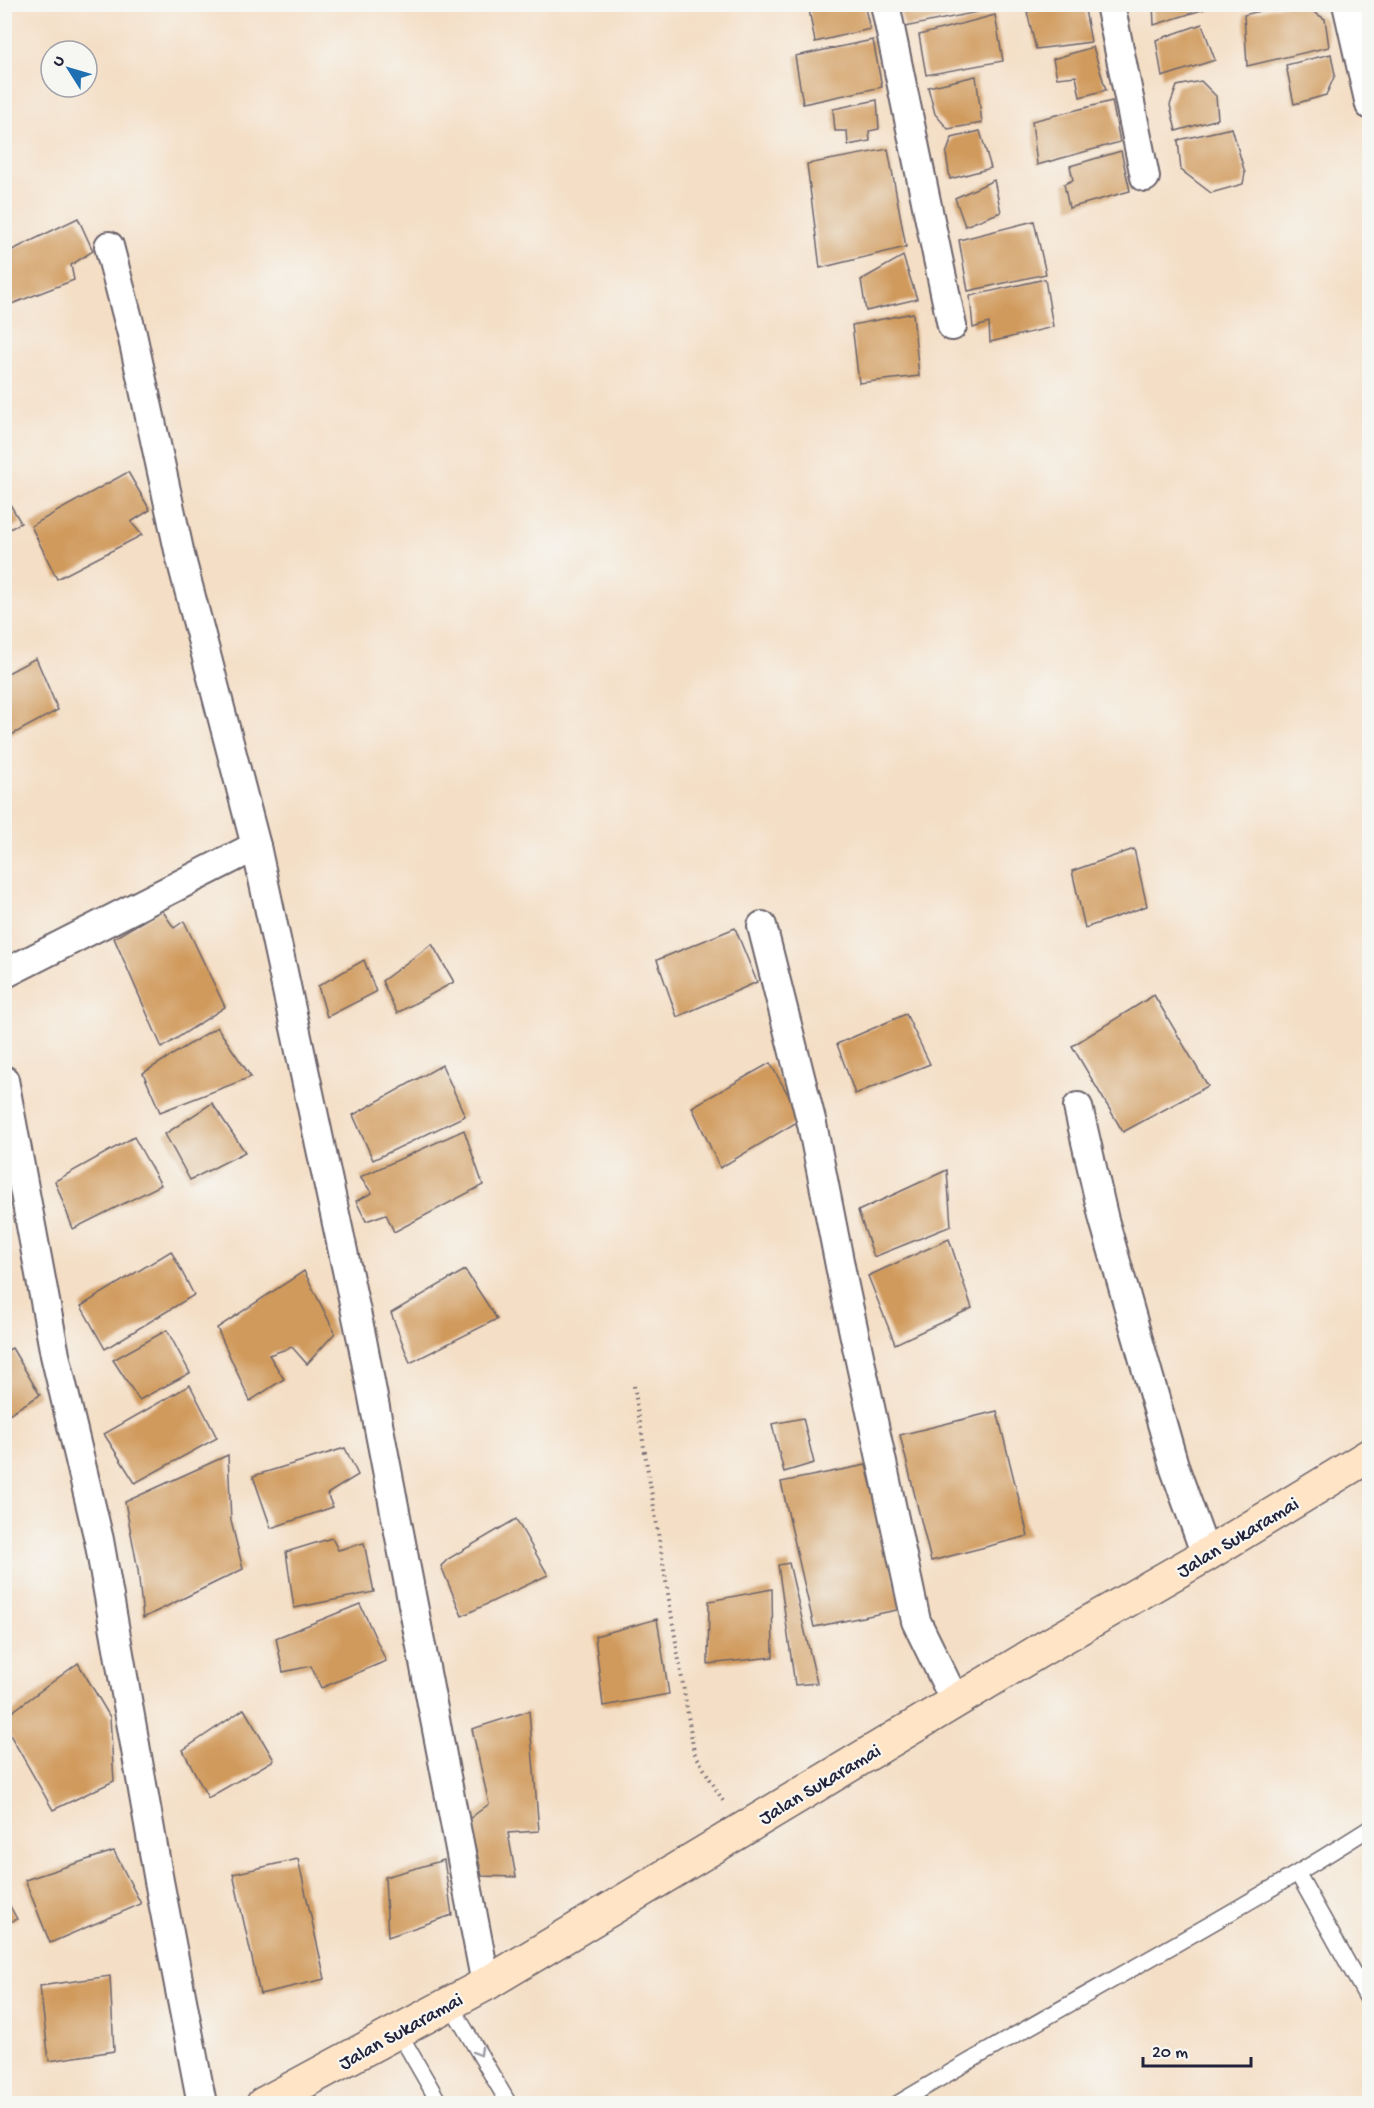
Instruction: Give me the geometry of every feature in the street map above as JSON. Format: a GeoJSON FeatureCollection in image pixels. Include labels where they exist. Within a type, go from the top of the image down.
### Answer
{"type":"FeatureCollection","features":[{"type":"Feature","properties":{"kind":"street"},"geometry":{"type":"LineString","coordinates":[[885,4],[952,326]]}},
{"type":"Feature","properties":{"kind":"street"},"geometry":{"type":"LineString","coordinates":[[1110,4],[1145,177]]}},
{"type":"Feature","properties":{"kind":"street"},"geometry":{"type":"LineString","coordinates":[[1347,4],[1370,105]]}},
{"type":"Feature","properties":{"kind":"street"},"geometry":{"type":"LineString","coordinates":[[109,246],[132,334],[180,555],[256,846],[362,1340],[486,1984]]}},
{"type":"Feature","properties":{"kind":"street"},"geometry":{"type":"LineString","coordinates":[[4,974],[101,922],[256,846]]}},
{"type":"Feature","properties":{"kind":"street"},"geometry":{"type":"LineString","coordinates":[[762,926],[812,1124],[844,1286],[916,1621],[955,1701]]}},
{"type":"Feature","properties":{"kind":"street"},"geometry":{"type":"LineString","coordinates":[[4,1080],[56,1354],[99,1540],[159,1881],[202,2103]]}},
{"type":"Feature","properties":{"kind":"street"},"geometry":{"type":"LineString","coordinates":[[1078,1107],[1104,1220],[1175,1469],[1206,1556]]}},
{"type":"Feature","properties":{"kind":"street","name":"Jalan Sukaramai"},"geometry":{"type":"LineString","coordinates":[[263,2103],[486,1984],[955,1701],[1206,1556],[1370,1455]]}},
{"type":"Feature","properties":{"kind":"lane"},"geometry":{"type":"LineString","coordinates":[[897,2103],[1004,2039],[1298,1874],[1370,1828]]}},
{"type":"Feature","properties":{"kind":"lane"},"geometry":{"type":"LineString","coordinates":[[1298,1874],[1364,1981],[1370,2002]]}},
{"type":"Feature","properties":{"kind":"lane"},"geometry":{"type":"LineString","coordinates":[[449,2002],[509,2103]]}},
{"type":"Feature","properties":{"kind":"lane"},"geometry":{"type":"LineString","coordinates":[[398,2031],[440,2103]]}},
{"type":"Feature","properties":{"kind":"path"},"geometry":{"type":"LineString","coordinates":[[634,1386],[694,1752],[741,1830]]}},
{"type":"Feature","properties":{"kind":"building"},"geometry":{"type":"Polygon","coordinates":[[[808,4],[864,4],[870,29],[815,42],[808,4]]]}},
{"type":"Feature","properties":{"kind":"building"},"geometry":{"type":"Polygon","coordinates":[[[912,4],[992,4],[992,9],[905,27],[899,9],[912,7],[912,4]]]}},
{"type":"Feature","properties":{"kind":"building"},"geometry":{"type":"Polygon","coordinates":[[[1055,4],[1084,4],[1091,42],[1036,49],[1027,12],[1055,4]]]}},
{"type":"Feature","properties":{"kind":"building"},"geometry":{"type":"Polygon","coordinates":[[[1153,4],[1218,4],[1218,5],[1154,25],[1153,4]]]}},
{"type":"Feature","properties":{"kind":"building"},"geometry":{"type":"Polygon","coordinates":[[[1287,4],[1301,4],[1325,19],[1329,47],[1247,66],[1244,15],[1287,4]]]}},
{"type":"Feature","properties":{"kind":"building"},"geometry":{"type":"Polygon","coordinates":[[[995,15],[1003,61],[926,75],[919,35],[995,15]]]}},
{"type":"Feature","properties":{"kind":"building"},"geometry":{"type":"Polygon","coordinates":[[[1202,24],[1215,60],[1162,77],[1156,40],[1202,24]]]}},
{"type":"Feature","properties":{"kind":"building"},"geometry":{"type":"Polygon","coordinates":[[[873,40],[882,87],[803,104],[795,56],[873,40]]]}},
{"type":"Feature","properties":{"kind":"building"},"geometry":{"type":"Polygon","coordinates":[[[1093,47],[1106,90],[1080,97],[1076,76],[1057,78],[1053,59],[1093,47]]]}},
{"type":"Feature","properties":{"kind":"building"},"geometry":{"type":"Polygon","coordinates":[[[1331,54],[1335,75],[1326,95],[1294,104],[1286,65],[1331,54]]]}},
{"type":"Feature","properties":{"kind":"building"},"geometry":{"type":"Polygon","coordinates":[[[976,76],[982,123],[948,129],[935,114],[928,87],[976,76]]]}},
{"type":"Feature","properties":{"kind":"building"},"geometry":{"type":"Polygon","coordinates":[[[1201,81],[1216,96],[1218,119],[1176,131],[1170,105],[1177,86],[1201,81]]]}},
{"type":"Feature","properties":{"kind":"building"},"geometry":{"type":"Polygon","coordinates":[[[877,100],[879,129],[869,131],[870,141],[848,145],[847,131],[835,131],[833,109],[877,100]]]}},
{"type":"Feature","properties":{"kind":"building"},"geometry":{"type":"Polygon","coordinates":[[[1112,101],[1120,142],[1037,165],[1032,121],[1112,101]]]}},
{"type":"Feature","properties":{"kind":"building"},"geometry":{"type":"Polygon","coordinates":[[[1232,128],[1245,173],[1243,184],[1211,193],[1181,170],[1178,140],[1232,128]]]}},
{"type":"Feature","properties":{"kind":"building"},"geometry":{"type":"Polygon","coordinates":[[[980,131],[991,168],[950,179],[946,154],[952,138],[980,131]]]}},
{"type":"Feature","properties":{"kind":"building"},"geometry":{"type":"Polygon","coordinates":[[[888,149],[906,247],[820,268],[807,164],[888,149]]]}},
{"type":"Feature","properties":{"kind":"building"},"geometry":{"type":"Polygon","coordinates":[[[1121,151],[1130,191],[1069,208],[1064,184],[1073,180],[1070,166],[1121,151]]]}},
{"type":"Feature","properties":{"kind":"building"},"geometry":{"type":"Polygon","coordinates":[[[994,180],[1001,212],[965,226],[955,198],[994,180]]]}},
{"type":"Feature","properties":{"kind":"building"},"geometry":{"type":"Polygon","coordinates":[[[78,218],[93,251],[71,265],[74,280],[4,307],[4,254],[78,218]]]}},
{"type":"Feature","properties":{"kind":"building"},"geometry":{"type":"Polygon","coordinates":[[[1034,221],[1046,274],[968,291],[959,240],[1034,221]]]}},
{"type":"Feature","properties":{"kind":"building"},"geometry":{"type":"Polygon","coordinates":[[[903,256],[917,299],[866,311],[861,280],[903,256]]]}},
{"type":"Feature","properties":{"kind":"building"},"geometry":{"type":"Polygon","coordinates":[[[1045,279],[1053,327],[990,342],[989,323],[973,328],[970,296],[1045,279]]]}},
{"type":"Feature","properties":{"kind":"building"},"geometry":{"type":"Polygon","coordinates":[[[913,313],[919,376],[859,383],[852,325],[913,313]]]}},
{"type":"Feature","properties":{"kind":"building"},"geometry":{"type":"Polygon","coordinates":[[[128,472],[150,510],[131,522],[142,535],[57,579],[31,526],[128,472]]]}},
{"type":"Feature","properties":{"kind":"building"},"geometry":{"type":"Polygon","coordinates":[[[4,499],[7,499],[21,523],[4,532],[4,499]]]}},
{"type":"Feature","properties":{"kind":"building"},"geometry":{"type":"Polygon","coordinates":[[[36,658],[58,710],[4,739],[4,675],[36,658]]]}},
{"type":"Feature","properties":{"kind":"building"},"geometry":{"type":"Polygon","coordinates":[[[1134,849],[1147,906],[1085,928],[1072,871],[1134,849]]]}},
{"type":"Feature","properties":{"kind":"building"},"geometry":{"type":"Polygon","coordinates":[[[162,910],[174,928],[184,921],[225,1007],[162,1048],[114,938],[162,910]]]}},
{"type":"Feature","properties":{"kind":"building"},"geometry":{"type":"Polygon","coordinates":[[[735,928],[757,982],[677,1017],[657,960],[735,928]]]}},
{"type":"Feature","properties":{"kind":"building"},"geometry":{"type":"Polygon","coordinates":[[[432,944],[454,982],[397,1013],[382,981],[432,944]]]}},
{"type":"Feature","properties":{"kind":"building"},"geometry":{"type":"Polygon","coordinates":[[[364,960],[376,992],[327,1017],[318,986],[364,960]]]}},
{"type":"Feature","properties":{"kind":"building"},"geometry":{"type":"Polygon","coordinates":[[[1154,995],[1208,1086],[1123,1132],[1072,1046],[1154,995]]]}},
{"type":"Feature","properties":{"kind":"building"},"geometry":{"type":"Polygon","coordinates":[[[906,1014],[930,1064],[855,1094],[837,1044],[906,1014]]]}},
{"type":"Feature","properties":{"kind":"building"},"geometry":{"type":"Polygon","coordinates":[[[217,1027],[251,1077],[160,1112],[143,1073],[217,1027]]]}},
{"type":"Feature","properties":{"kind":"building"},"geometry":{"type":"Polygon","coordinates":[[[770,1063],[802,1119],[720,1168],[692,1107],[770,1063]]]}},
{"type":"Feature","properties":{"kind":"building"},"geometry":{"type":"Polygon","coordinates":[[[442,1065],[465,1116],[373,1160],[353,1115],[442,1065]]]}},
{"type":"Feature","properties":{"kind":"building"},"geometry":{"type":"Polygon","coordinates":[[[212,1103],[245,1152],[190,1180],[165,1134],[212,1103]]]}},
{"type":"Feature","properties":{"kind":"building"},"geometry":{"type":"Polygon","coordinates":[[[464,1130],[483,1185],[394,1232],[386,1214],[366,1221],[356,1201],[372,1193],[360,1177],[464,1130]]]}},
{"type":"Feature","properties":{"kind":"building"},"geometry":{"type":"Polygon","coordinates":[[[134,1137],[161,1185],[73,1229],[55,1181],[134,1137]]]}},
{"type":"Feature","properties":{"kind":"building"},"geometry":{"type":"Polygon","coordinates":[[[947,1170],[951,1226],[874,1257],[858,1211],[947,1170]]]}},
{"type":"Feature","properties":{"kind":"building"},"geometry":{"type":"Polygon","coordinates":[[[949,1239],[972,1308],[895,1344],[868,1276],[949,1239]]]}},
{"type":"Feature","properties":{"kind":"building"},"geometry":{"type":"Polygon","coordinates":[[[171,1251],[194,1295],[105,1349],[81,1306],[171,1251]]]}},
{"type":"Feature","properties":{"kind":"building"},"geometry":{"type":"Polygon","coordinates":[[[465,1270],[497,1319],[410,1363],[391,1313],[465,1270]]]}},
{"type":"Feature","properties":{"kind":"building"},"geometry":{"type":"Polygon","coordinates":[[[304,1271],[335,1333],[307,1364],[292,1347],[269,1355],[284,1379],[250,1401],[217,1328],[304,1271]]]}},
{"type":"Feature","properties":{"kind":"building"},"geometry":{"type":"Polygon","coordinates":[[[167,1330],[190,1373],[139,1400],[113,1360],[167,1330]]]}},
{"type":"Feature","properties":{"kind":"building"},"geometry":{"type":"Polygon","coordinates":[[[12,1348],[40,1395],[4,1417],[4,1352],[12,1348]]]}},
{"type":"Feature","properties":{"kind":"building"},"geometry":{"type":"Polygon","coordinates":[[[190,1385],[217,1438],[135,1483],[104,1434],[190,1385]]]}},
{"type":"Feature","properties":{"kind":"building"},"geometry":{"type":"Polygon","coordinates":[[[997,1411],[1028,1536],[931,1561],[900,1435],[997,1411]]]}},
{"type":"Feature","properties":{"kind":"building"},"geometry":{"type":"Polygon","coordinates":[[[803,1418],[814,1463],[784,1472],[772,1424],[803,1418]]]}},
{"type":"Feature","properties":{"kind":"building"},"geometry":{"type":"Polygon","coordinates":[[[345,1448],[358,1475],[327,1494],[333,1507],[271,1528],[253,1476],[345,1448]]]}},
{"type":"Feature","properties":{"kind":"building"},"geometry":{"type":"Polygon","coordinates":[[[228,1455],[231,1521],[243,1569],[143,1618],[138,1570],[125,1502],[228,1455]]]}},
{"type":"Feature","properties":{"kind":"building"},"geometry":{"type":"Polygon","coordinates":[[[866,1465],[902,1609],[814,1627],[781,1482],[866,1465]]]}},
{"type":"Feature","properties":{"kind":"building"},"geometry":{"type":"Polygon","coordinates":[[[516,1519],[548,1575],[462,1616],[441,1566],[448,1559],[516,1519]]]}},
{"type":"Feature","properties":{"kind":"building"},"geometry":{"type":"Polygon","coordinates":[[[332,1538],[338,1550],[364,1543],[374,1592],[294,1608],[286,1552],[332,1538]]]}},
{"type":"Feature","properties":{"kind":"building"},"geometry":{"type":"Polygon","coordinates":[[[789,1563],[817,1683],[795,1685],[778,1565],[789,1563]]]}},
{"type":"Feature","properties":{"kind":"building"},"geometry":{"type":"Polygon","coordinates":[[[772,1589],[773,1657],[708,1664],[709,1601],[772,1589]]]}},
{"type":"Feature","properties":{"kind":"building"},"geometry":{"type":"Polygon","coordinates":[[[360,1604],[386,1661],[321,1688],[311,1666],[283,1672],[276,1638],[360,1604]]]}},
{"type":"Feature","properties":{"kind":"building"},"geometry":{"type":"Polygon","coordinates":[[[657,1619],[669,1694],[603,1706],[595,1636],[657,1619]]]}},
{"type":"Feature","properties":{"kind":"building"},"geometry":{"type":"Polygon","coordinates":[[[78,1663],[110,1717],[114,1781],[53,1810],[4,1724],[4,1718],[78,1663]]]}},
{"type":"Feature","properties":{"kind":"building"},"geometry":{"type":"Polygon","coordinates":[[[244,1709],[274,1760],[208,1798],[183,1750],[244,1709]]]}},
{"type":"Feature","properties":{"kind":"building"},"geometry":{"type":"Polygon","coordinates":[[[529,1711],[539,1831],[508,1833],[516,1877],[482,1876],[469,1819],[489,1804],[472,1729],[529,1711]]]}},
{"type":"Feature","properties":{"kind":"building"},"geometry":{"type":"Polygon","coordinates":[[[114,1851],[141,1904],[50,1943],[25,1880],[114,1851]]]}},
{"type":"Feature","properties":{"kind":"building"},"geometry":{"type":"Polygon","coordinates":[[[298,1859],[325,1979],[260,1994],[233,1874],[298,1859]]]}},
{"type":"Feature","properties":{"kind":"building"},"geometry":{"type":"Polygon","coordinates":[[[444,1860],[452,1915],[388,1937],[385,1877],[444,1860]]]}},
{"type":"Feature","properties":{"kind":"building"},"geometry":{"type":"Polygon","coordinates":[[[4,1895],[17,1919],[4,1924],[4,1895]]]}},
{"type":"Feature","properties":{"kind":"building"},"geometry":{"type":"Polygon","coordinates":[[[110,1976],[114,2051],[49,2061],[40,1986],[110,1976]]]}}]}
